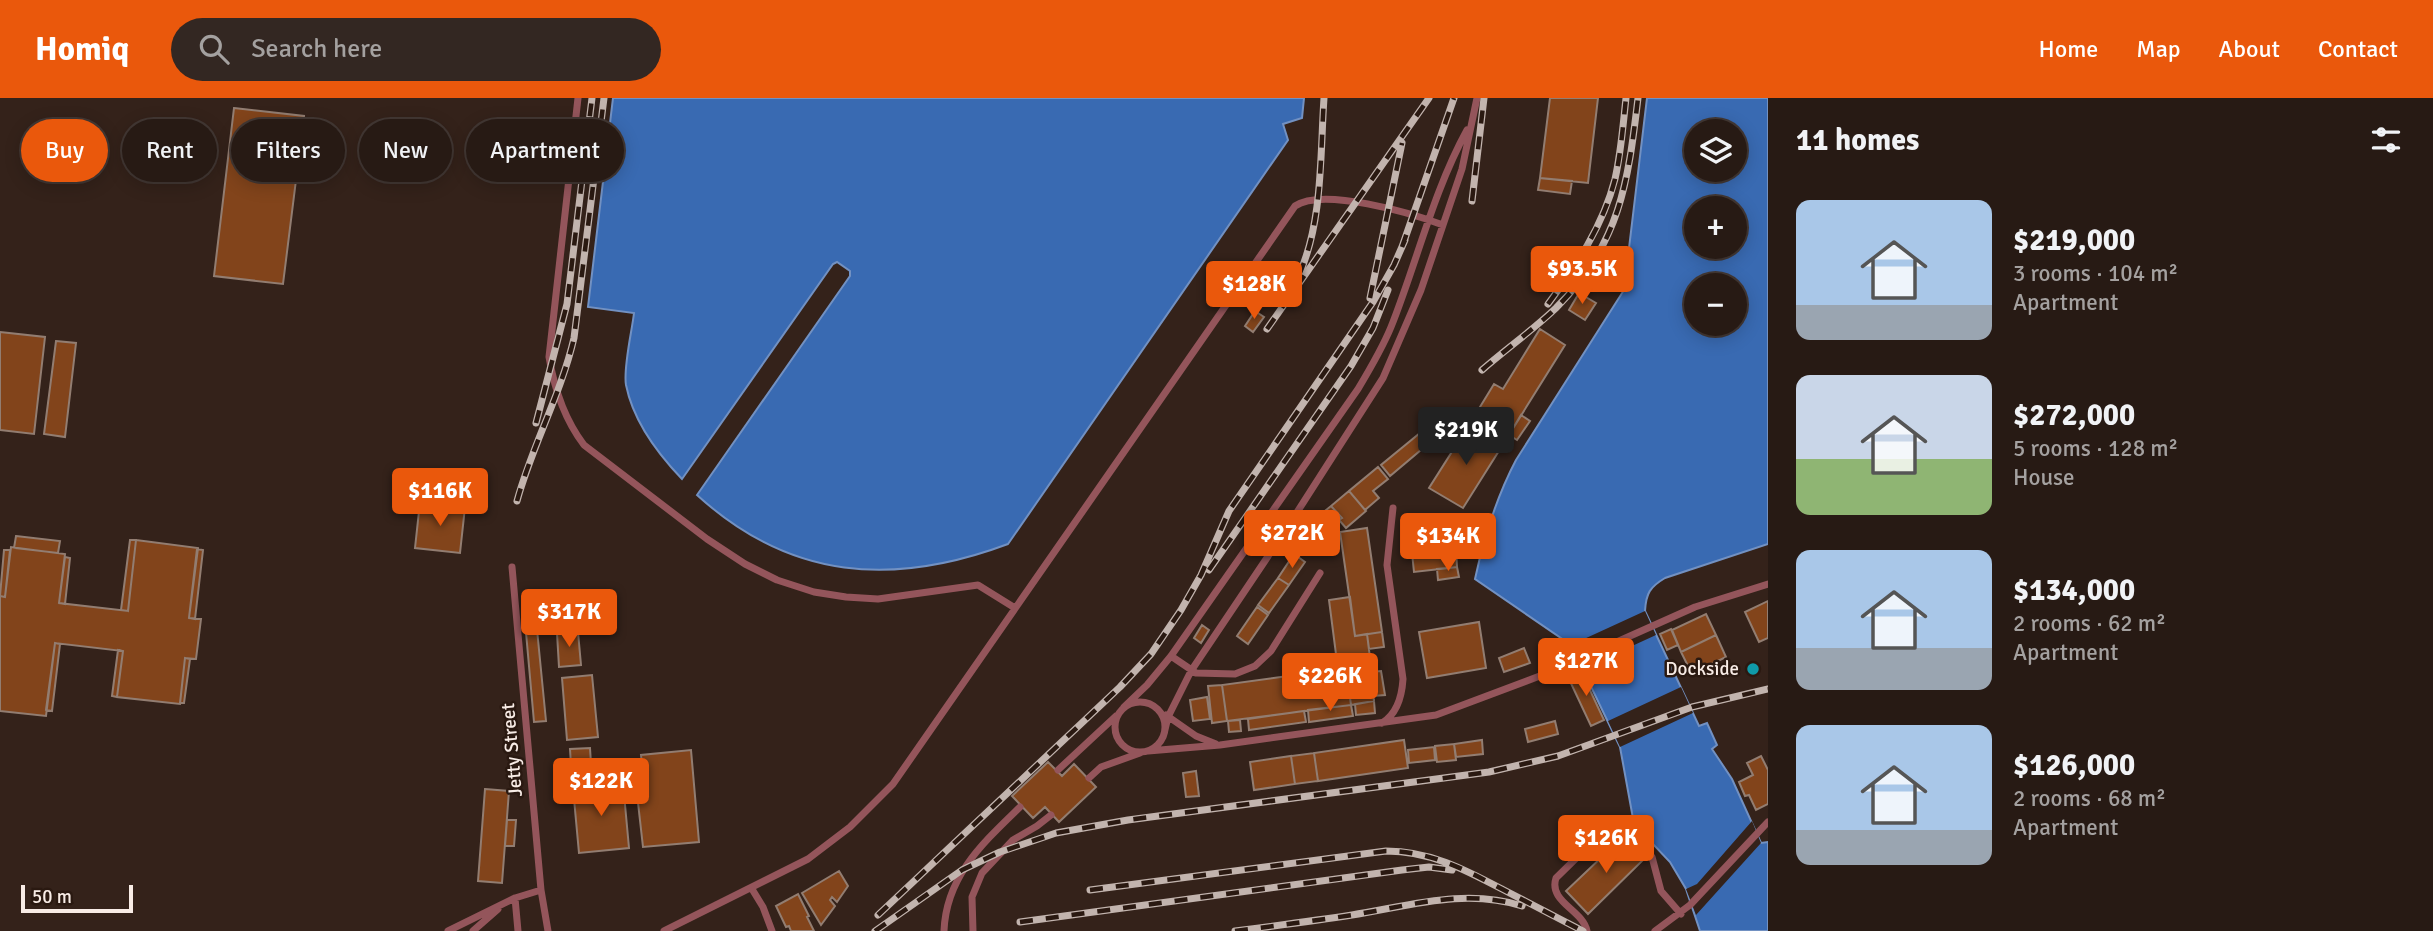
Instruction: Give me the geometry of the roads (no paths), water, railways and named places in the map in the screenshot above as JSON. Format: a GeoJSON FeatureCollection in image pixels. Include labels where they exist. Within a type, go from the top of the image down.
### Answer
{"type":"FeatureCollection","features":[{"type":"Feature","properties":{"kind":"lane"},"geometry":{"type":"LineString","coordinates":[[578,98],[549,357],[555,387],[584,445],[707,540],[777,580],[814,592],[877,599],[978,585],[1015,608]]}},
{"type":"Feature","properties":{"kind":"lane"},"geometry":{"type":"LineString","coordinates":[[1089,778],[1101,767],[1155,747],[1164,734],[1168,717],[1191,671],[1370,401],[1396,352],[1421,290],[1462,169],[1477,98]]}},
{"type":"Feature","properties":{"kind":"lane"},"geometry":{"type":"LineString","coordinates":[[1058,771],[1147,685],[1171,656],[1380,353],[1448,165],[1470,123]]}},
{"type":"Feature","properties":{"kind":"lane"},"geometry":{"type":"LineString","coordinates":[[664,931],[752,889],[819,852],[874,805],[893,784],[1295,206],[1308,199],[1318,198],[1389,207],[1443,225]]}},
{"type":"Feature","properties":{"kind":"lane"},"geometry":{"type":"LineString","coordinates":[[1378,724],[1391,717],[1402,687],[1387,565],[1393,508]]}},
{"type":"Feature","properties":{"kind":"lane","name":"Jetty Street"},"geometry":{"type":"LineString","coordinates":[[512,566],[541,890],[548,931]]}},
{"type":"Feature","properties":{"kind":"lane"},"geometry":{"type":"LineString","coordinates":[[1171,656],[1191,671],[1202,674],[1235,674],[1255,666],[1270,651],[1320,573]]}},
{"type":"Feature","properties":{"kind":"lane"},"geometry":{"type":"LineString","coordinates":[[1220,745],[1196,736],[1154,706],[1138,702],[1121,711],[1115,724],[1118,741],[1132,751],[1144,752],[1220,745],[1447,712],[1713,601],[1768,584]]}},
{"type":"Feature","properties":{"kind":"lane"},"geometry":{"type":"LineString","coordinates":[[1154,706],[1163,719],[1164,734]]}},
{"type":"Feature","properties":{"kind":"lane"},"geometry":{"type":"LineString","coordinates":[[944,931],[948,900],[962,870],[982,844],[1020,807]]}},
{"type":"Feature","properties":{"kind":"lane"},"geometry":{"type":"LineString","coordinates":[[973,931],[972,897],[982,873],[1013,840],[1051,815]]}},
{"type":"Feature","properties":{"kind":"lane"},"geometry":{"type":"LineString","coordinates":[[1587,931],[1586,924],[1557,895],[1555,883],[1607,828],[1615,825],[1624,828],[1652,857],[1661,891],[1681,914]]}},
{"type":"Feature","properties":{"kind":"lane"},"geometry":{"type":"LineString","coordinates":[[1655,931],[1681,914],[1764,827]]}},
{"type":"Feature","properties":{"kind":"lane"},"geometry":{"type":"LineString","coordinates":[[752,889],[772,931]]}},
{"type":"Feature","properties":{"kind":"lane"},"geometry":{"type":"LineString","coordinates":[[448,931],[514,898],[541,890]]}},
{"type":"Feature","properties":{"kind":"lane"},"geometry":{"type":"LineString","coordinates":[[514,898],[518,931]]}},
{"type":"Feature","properties":{"kind":"lane"},"geometry":{"type":"LineString","coordinates":[[473,931],[504,904]]}},
{"type":"Feature","properties":{"kind":"water"},"geometry":{"type":"Polygon","coordinates":[[[613,98],[1304,98],[1302,118],[1283,124],[1288,140],[1008,544],[965,558],[884,570],[844,568],[806,559],[769,545],[732,523],[697,495],[850,276],[850,271],[837,262],[682,479],[664,459],[640,424],[629,398],[625,378],[634,313],[588,307],[603,182],[624,182],[624,119],[610,119],[613,98]]]}},
{"type":"Feature","properties":{"kind":"water"},"geometry":{"type":"Polygon","coordinates":[[[1647,98],[1768,98],[1768,544],[1665,578],[1650,591],[1645,611],[1699,726],[1707,723],[1717,745],[1712,749],[1732,779],[1761,843],[1768,842],[1768,931],[1700,931],[1686,889],[1670,862],[1634,824],[1620,747],[1571,645],[1475,579],[1491,518],[1516,460],[1624,290],[1647,98]]]}},
{"type":"Feature","properties":{"kind":"railway"},"geometry":{"type":"LineString","coordinates":[[536,423],[567,304],[592,98]]}},
{"type":"Feature","properties":{"kind":"railway"},"geometry":{"type":"LineString","coordinates":[[517,501],[562,379],[574,338],[604,98]]}},
{"type":"Feature","properties":{"kind":"railway"},"geometry":{"type":"LineString","coordinates":[[1299,275],[1307,254],[1316,211],[1324,98]]}},
{"type":"Feature","properties":{"kind":"railway"},"geometry":{"type":"LineString","coordinates":[[1267,329],[1429,98]]}},
{"type":"Feature","properties":{"kind":"railway"},"geometry":{"type":"LineString","coordinates":[[1402,247],[1454,98]]}},
{"type":"Feature","properties":{"kind":"railway"},"geometry":{"type":"LineString","coordinates":[[1472,201],[1484,98]]}},
{"type":"Feature","properties":{"kind":"railway"},"geometry":{"type":"LineString","coordinates":[[1548,304],[1588,245],[1610,196],[1619,159],[1626,98]]}},
{"type":"Feature","properties":{"kind":"railway"},"geometry":{"type":"LineString","coordinates":[[1482,370],[1556,308],[1594,260],[1607,236],[1625,185],[1638,98]]}},
{"type":"Feature","properties":{"kind":"railway"},"geometry":{"type":"LineString","coordinates":[[1370,298],[1402,143]]}},
{"type":"Feature","properties":{"kind":"railway"},"geometry":{"type":"LineString","coordinates":[[878,915],[1120,687],[1151,654],[1201,575],[1229,511],[1373,302],[1405,240]]}},
{"type":"Feature","properties":{"kind":"railway"},"geometry":{"type":"LineString","coordinates":[[1209,570],[1351,366],[1373,328],[1388,290]]}},
{"type":"Feature","properties":{"kind":"railway"},"geometry":{"type":"LineString","coordinates":[[875,931],[962,870],[1000,852],[1056,833],[1128,820],[1489,772],[1558,756],[1692,707],[1768,689]]}},
{"type":"Feature","properties":{"kind":"railway"},"geometry":{"type":"LineString","coordinates":[[1090,890],[1386,851],[1402,852],[1432,858],[1460,868],[1583,931]]}},
{"type":"Feature","properties":{"kind":"railway"},"geometry":{"type":"LineString","coordinates":[[1020,922],[1402,870],[1429,867],[1452,870]]}},
{"type":"Feature","properties":{"kind":"railway"},"geometry":{"type":"LineString","coordinates":[[1235,931],[1437,900],[1479,899],[1522,906]]}},
{"type":"Feature","properties":{"kind":"place","name":"Dockside"},"geometry":{"type":"Point","coordinates":[1753,669]}}]}
